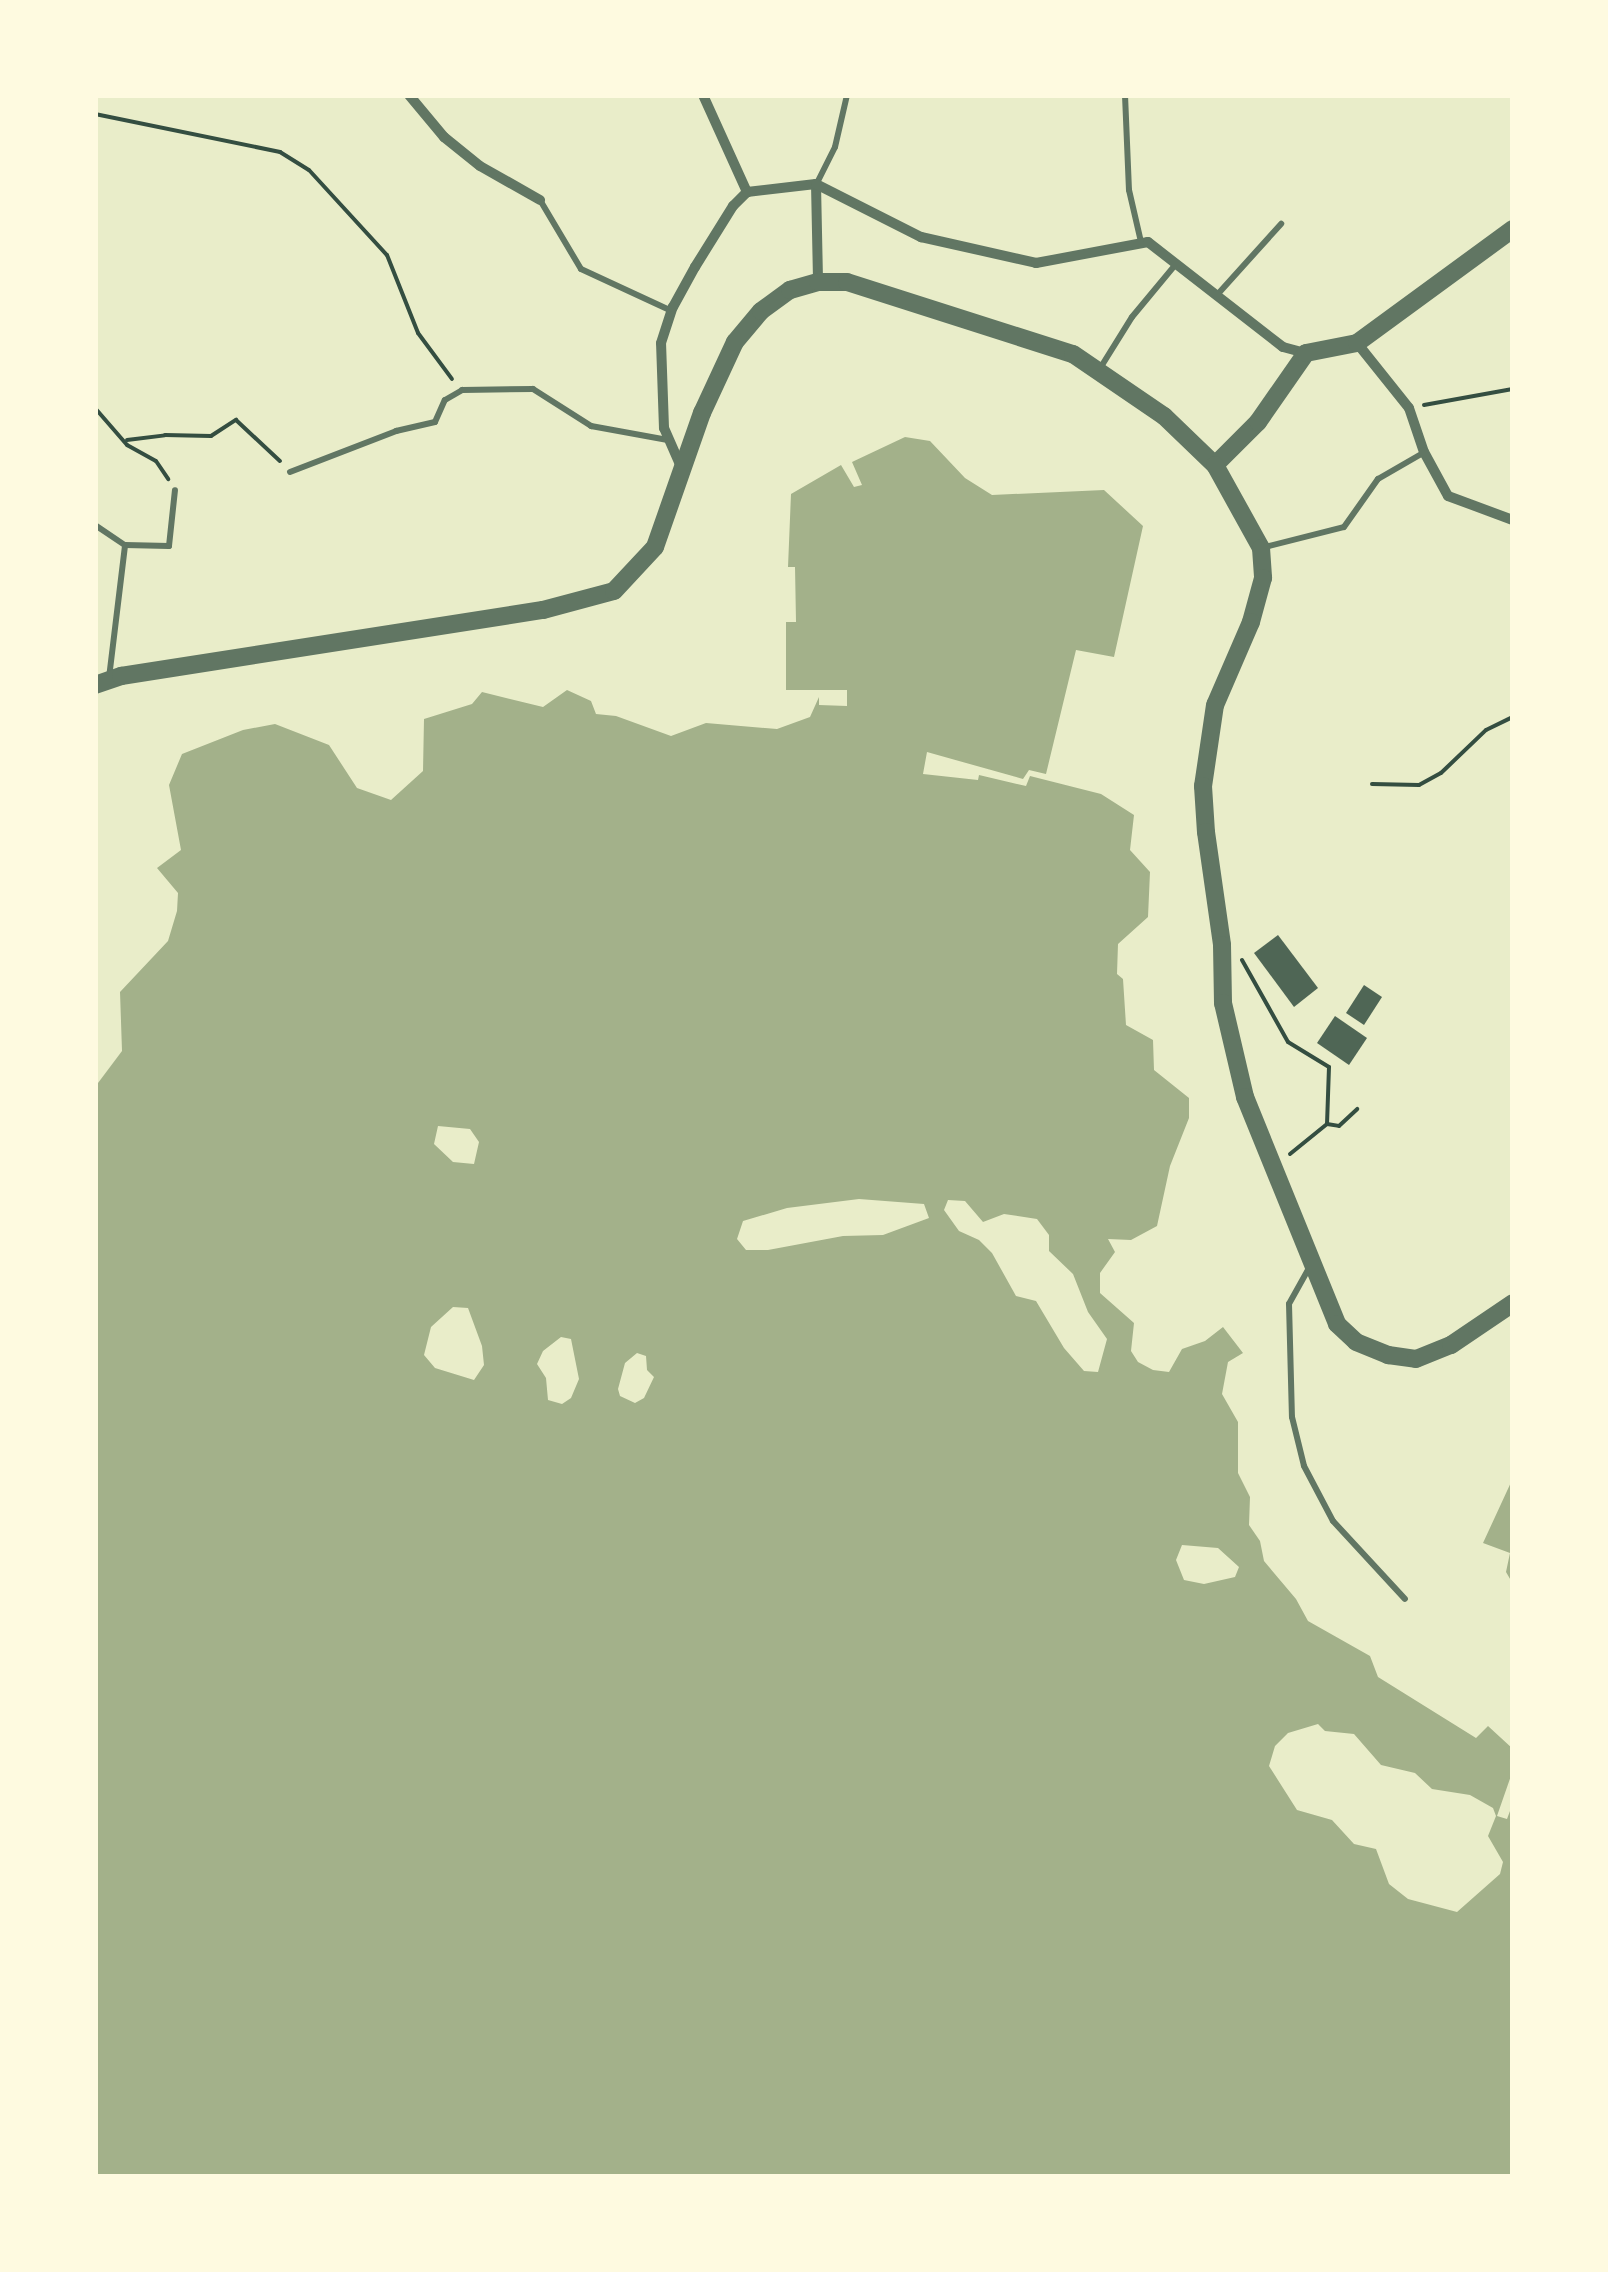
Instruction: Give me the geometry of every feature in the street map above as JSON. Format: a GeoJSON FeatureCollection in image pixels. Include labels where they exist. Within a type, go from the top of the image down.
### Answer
{"type":"FeatureCollection","features":[{"type":"Feature","properties":{"kind":"street"},"geometry":{"type":"LineString","coordinates":[[409,95],[444,138],[480,166],[540,200]]}},
{"type":"Feature","properties":{"kind":"street"},"geometry":{"type":"LineString","coordinates":[[704,95],[747,192]]}},
{"type":"Feature","properties":{"kind":"street"},"geometry":{"type":"LineString","coordinates":[[816,184],[818,282]]}},
{"type":"Feature","properties":{"kind":"street"},"geometry":{"type":"LineString","coordinates":[[682,470],[664,428],[661,344],[672,311],[732,206],[747,192],[816,184],[921,237],[1036,263],[1148,242],[1283,347],[1306,353],[1357,343],[1513,229]]}},
{"type":"Feature","properties":{"kind":"street"},"geometry":{"type":"LineString","coordinates":[[102,682],[543,610],[614,590],[655,547],[735,342],[761,311],[790,290],[818,282],[848,282],[1074,354],[1164,416],[1215,465],[1260,548],[1263,578],[1251,622],[1215,706],[1203,786],[1222,945],[1223,1003],[1245,1097],[1337,1324],[1356,1342],[1416,1359],[1451,1345],[1513,1303]]}},
{"type":"Feature","properties":{"kind":"street"},"geometry":{"type":"LineString","coordinates":[[1357,343],[1409,408],[1424,452],[1448,496],[1513,520]]}},
{"type":"Feature","properties":{"kind":"street"},"geometry":{"type":"LineString","coordinates":[[1215,465],[1258,422],[1306,353]]}},
{"type":"Feature","properties":{"kind":"lane"},"geometry":{"type":"LineString","coordinates":[[816,184],[835,147],[847,95]]}},
{"type":"Feature","properties":{"kind":"lane"},"geometry":{"type":"LineString","coordinates":[[1125,95],[1130,190],[1141,242]]}},
{"type":"Feature","properties":{"kind":"lane"},"geometry":{"type":"LineString","coordinates":[[540,200],[581,269],[672,311]]}},
{"type":"Feature","properties":{"kind":"lane"},"geometry":{"type":"LineString","coordinates":[[1216,296],[1281,224]]}},
{"type":"Feature","properties":{"kind":"lane"},"geometry":{"type":"LineString","coordinates":[[1098,371],[1132,317],[1176,264]]}},
{"type":"Feature","properties":{"kind":"lane"},"geometry":{"type":"LineString","coordinates":[[290,472],[396,431],[435,422],[445,400],[462,390],[533,390],[591,426],[669,440]]}},
{"type":"Feature","properties":{"kind":"lane"},"geometry":{"type":"LineString","coordinates":[[1260,548],[1344,527],[1378,478],[1424,452]]}},
{"type":"Feature","properties":{"kind":"lane"},"geometry":{"type":"LineString","coordinates":[[95,525],[126,545],[169,546],[175,490]]}},
{"type":"Feature","properties":{"kind":"lane"},"geometry":{"type":"LineString","coordinates":[[102,682],[126,545]]}},
{"type":"Feature","properties":{"kind":"lane"},"geometry":{"type":"LineString","coordinates":[[1311,1267],[1303,1272],[1290,1304],[1292,1417],[1304,1466],[1333,1521],[1405,1599]]}},
{"type":"Feature","properties":{"kind":"path"},"geometry":{"type":"LineString","coordinates":[[95,114],[280,152],[309,170],[387,254],[418,333],[462,390]]}},
{"type":"Feature","properties":{"kind":"path"},"geometry":{"type":"LineString","coordinates":[[1409,408],[1513,389]]}},
{"type":"Feature","properties":{"kind":"path"},"geometry":{"type":"LineString","coordinates":[[97,409],[127,440],[127,445],[156,461],[175,490]]}},
{"type":"Feature","properties":{"kind":"path"},"geometry":{"type":"LineString","coordinates":[[127,440],[165,434],[211,436],[236,420],[290,472]]}},
{"type":"Feature","properties":{"kind":"path"},"geometry":{"type":"LineString","coordinates":[[1372,784],[1418,786],[1441,773],[1486,730],[1513,717]]}},
{"type":"Feature","properties":{"kind":"path"},"geometry":{"type":"LineString","coordinates":[[1222,945],[1248,964],[1288,1042],[1329,1066],[1327,1124],[1274,1167]]}},
{"type":"Feature","properties":{"kind":"path"},"geometry":{"type":"LineString","coordinates":[[1327,1124],[1338,1126],[1357,1109]]}},
{"type":"Feature","properties":{"kind":"shaded area"},"geometry":{"type":"Polygon","coordinates":[[[905,437],[930,441],[965,478],[992,495],[1104,490],[1143,526],[1114,657],[1076,650],[1046,774],[1029,770],[1023,779],[927,752],[923,774],[978,780],[979,775],[1026,786],[1030,776],[1101,794],[1134,815],[1130,850],[1150,872],[1148,917],[1118,944],[1117,974],[1123,979],[1126,1025],[1153,1040],[1154,1070],[1189,1098],[1189,1118],[1170,1166],[1157,1226],[1131,1240],[1108,1239],[1115,1252],[1100,1273],[1100,1293],[1134,1323],[1131,1351],[1138,1362],[1153,1370],[1169,1372],[1182,1349],[1205,1341],[1223,1327],[1243,1353],[1228,1362],[1222,1394],[1238,1422],[1238,1473],[1250,1497],[1249,1525],[1260,1541],[1264,1561],[1296,1599],[1308,1621],[1370,1656],[1378,1677],[1476,1738],[1488,1726],[1513,1749],[1513,1770],[1497,1816],[1507,1819],[1513,1803],[1513,2177],[95,2177],[95,1087],[122,1051],[120,992],[168,941],[177,911],[178,893],[157,868],[181,850],[169,785],[182,754],[243,730],[275,724],[329,745],[357,788],[391,800],[423,771],[424,719],[472,704],[482,692],[543,707],[567,690],[591,701],[596,714],[616,716],[671,736],[706,723],[777,729],[810,717],[819,697],[819,705],[847,706],[847,690],[786,690],[786,622],[796,622],[795,567],[788,567],[791,494],[841,465],[854,487],[862,485],[852,462],[905,437]],[[438,1126],[434,1144],[453,1162],[474,1164],[479,1142],[470,1129],[438,1126]],[[948,1200],[944,1210],[959,1231],[979,1240],[992,1253],[1016,1296],[1036,1301],[1064,1348],[1084,1371],[1098,1372],[1107,1339],[1088,1312],[1073,1274],[1049,1251],[1049,1235],[1037,1219],[1004,1214],[983,1222],[965,1201],[948,1200]],[[453,1307],[431,1327],[424,1355],[435,1368],[474,1380],[484,1365],[482,1346],[468,1308],[453,1307]],[[561,1337],[543,1351],[537,1364],[546,1378],[548,1400],[562,1404],[571,1398],[579,1379],[571,1339],[561,1337]],[[637,1353],[625,1363],[618,1389],[620,1396],[635,1403],[644,1398],[654,1377],[647,1370],[646,1356],[637,1353]],[[1182,1545],[1176,1560],[1184,1580],[1204,1584],[1235,1577],[1239,1567],[1218,1548],[1182,1545]],[[1318,1724],[1288,1733],[1275,1746],[1269,1766],[1297,1810],[1332,1820],[1354,1844],[1376,1849],[1389,1884],[1408,1899],[1457,1912],[1500,1874],[1503,1862],[1488,1836],[1496,1816],[1493,1808],[1470,1795],[1432,1789],[1415,1773],[1381,1765],[1354,1734],[1325,1731],[1318,1724]]]}},
{"type":"Feature","properties":{"kind":"shaded area"},"geometry":{"type":"Polygon","coordinates":[[[1513,1478],[1513,1584],[1506,1572],[1510,1553],[1483,1543],[1513,1478]]]}},
{"type":"Feature","properties":{"kind":"pier"},"geometry":{"type":"Polygon","coordinates":[[[859,1199],[924,1204],[929,1218],[883,1235],[843,1236],[768,1250],[746,1250],[737,1239],[743,1221],[787,1208],[859,1199]]]}},
{"type":"Feature","properties":{"kind":"building"},"geometry":{"type":"Polygon","coordinates":[[[1278,935],[1318,988],[1294,1007],[1254,953],[1278,935]]]}},
{"type":"Feature","properties":{"kind":"building"},"geometry":{"type":"Polygon","coordinates":[[[1364,985],[1382,997],[1364,1025],[1346,1013],[1364,985]]]}},
{"type":"Feature","properties":{"kind":"building"},"geometry":{"type":"Polygon","coordinates":[[[1335,1016],[1367,1038],[1349,1065],[1317,1043],[1335,1016]]]}}]}
